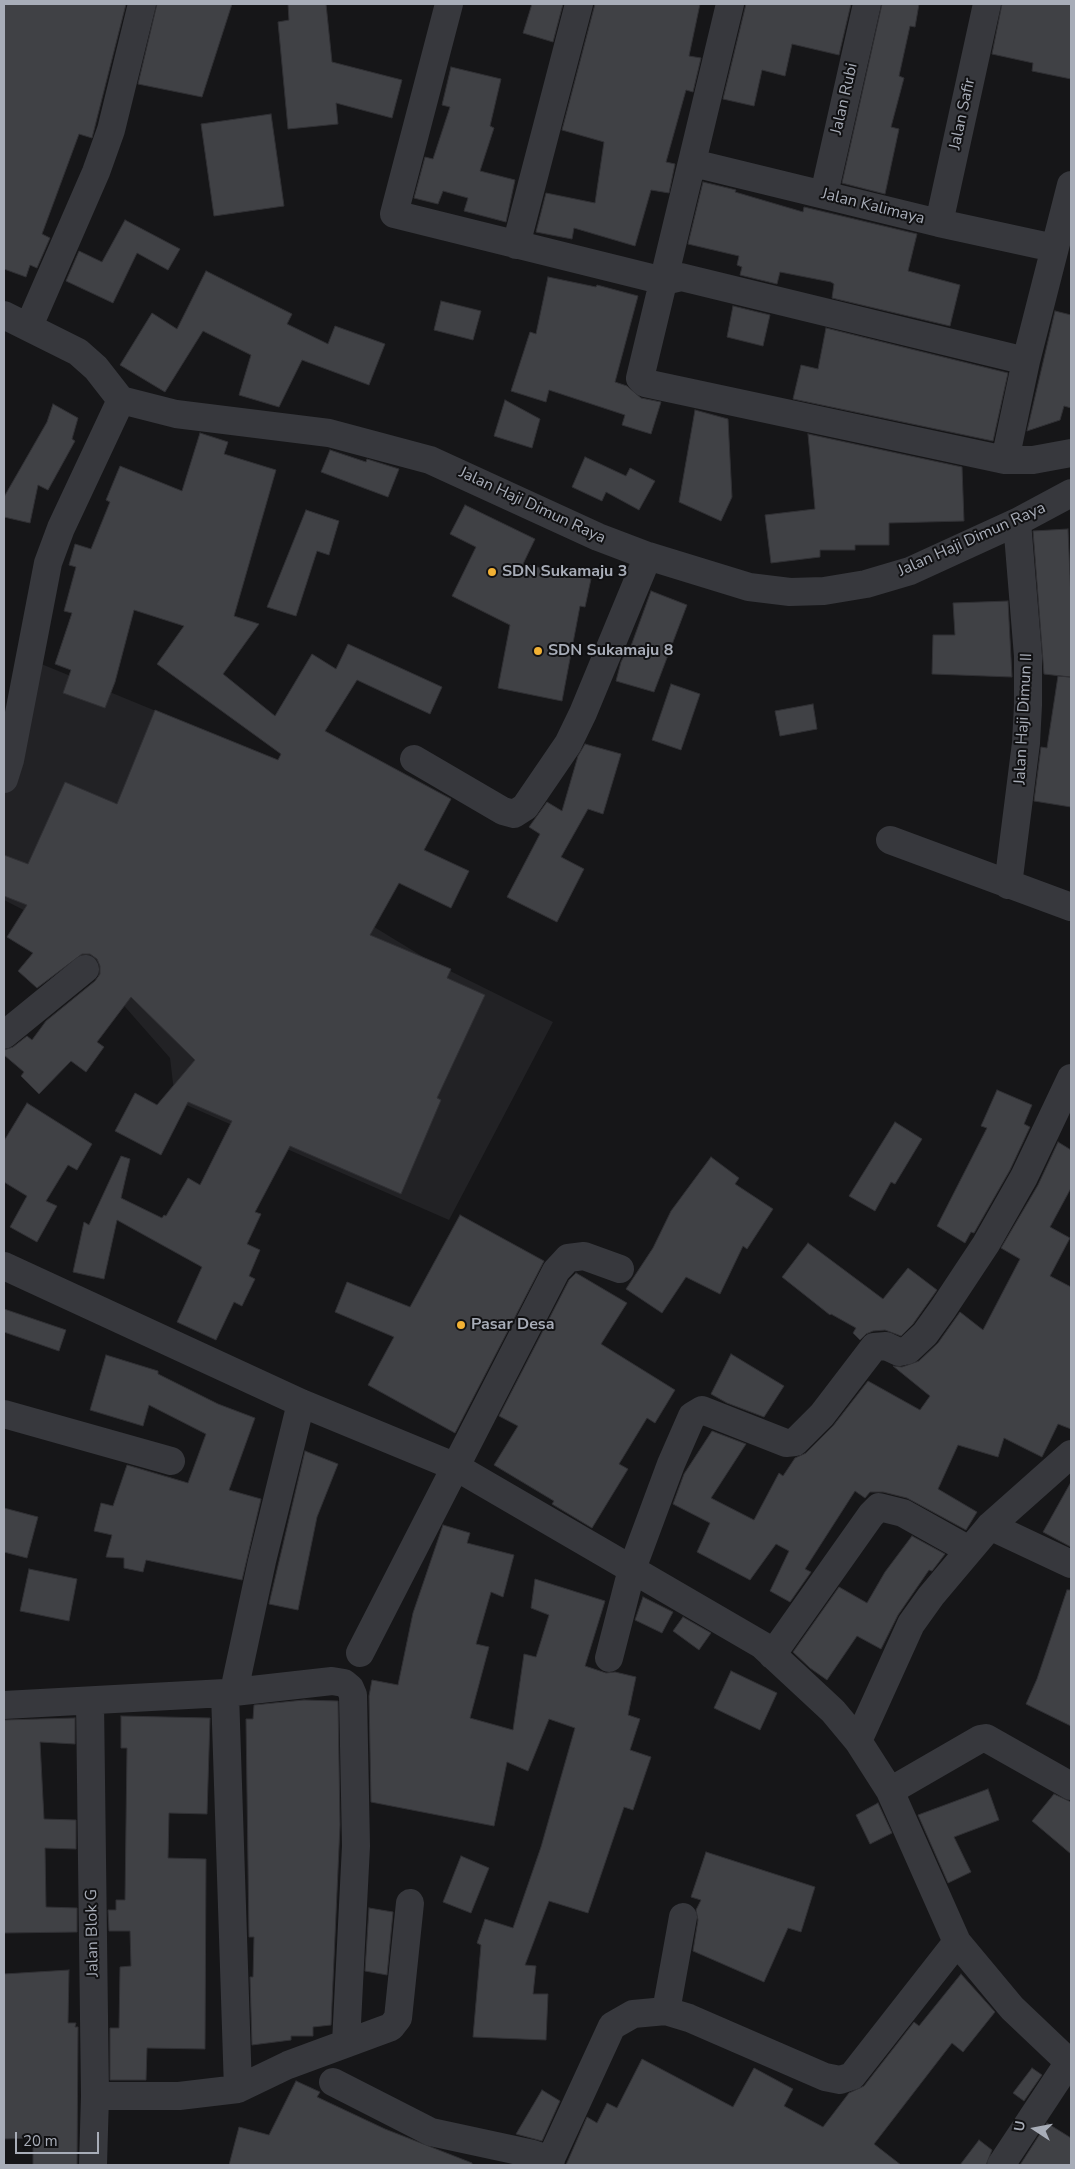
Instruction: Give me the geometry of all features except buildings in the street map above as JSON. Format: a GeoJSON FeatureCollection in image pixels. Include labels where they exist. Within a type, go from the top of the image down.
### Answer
{"type":"FeatureCollection","features":[{"type":"Feature","properties":{"kind":"street"},"geometry":{"type":"LineString","coordinates":[[4,779],[10,760],[48,564],[60,528],[121,400],[96,368],[78,352],[12,324],[96,172],[111,130],[142,4]]}},
{"type":"Feature","properties":{"kind":"street"},"geometry":{"type":"LineString","coordinates":[[449,4],[394,214],[664,281],[680,277],[1026,360]]}},
{"type":"Feature","properties":{"kind":"street"},"geometry":{"type":"LineString","coordinates":[[516,245],[579,4]]}},
{"type":"Feature","properties":{"kind":"street"},"geometry":{"type":"LineString","coordinates":[[730,4],[693,163],[680,205],[664,281],[640,378],[645,383],[1005,460],[1033,460],[1071,453]]}},
{"type":"Feature","properties":{"kind":"street","name":"Jalan Rubi"},"geometry":{"type":"LineString","coordinates":[[824,194],[867,4]]}},
{"type":"Feature","properties":{"kind":"street","name":"Jalan Safir"},"geometry":{"type":"LineString","coordinates":[[939,223],[987,4]]}},
{"type":"Feature","properties":{"kind":"street","name":"Jalan Kalimaya"},"geometry":{"type":"LineString","coordinates":[[693,163],[939,223],[1054,248]]}},
{"type":"Feature","properties":{"kind":"street"},"geometry":{"type":"LineString","coordinates":[[1005,460],[1026,360],[1071,185]]}},
{"type":"Feature","properties":{"kind":"street","name":"Jalan Haji Dimun Raya"},"geometry":{"type":"LineString","coordinates":[[121,400],[176,414],[329,434],[421,457],[557,520],[648,556],[749,587],[790,592],[824,591],[866,584],[910,571],[1017,522],[1071,493]]}},
{"type":"Feature","properties":{"kind":"street","name":"Jalan Haji Dimun II"},"geometry":{"type":"LineString","coordinates":[[1008,885],[1026,743],[1028,705],[1028,656],[1017,522]]}},
{"type":"Feature","properties":{"kind":"street"},"geometry":{"type":"LineString","coordinates":[[414,759],[502,811],[514,814],[525,807],[568,744],[584,714],[648,556]]}},
{"type":"Feature","properties":{"kind":"street"},"geometry":{"type":"LineString","coordinates":[[890,840],[1071,907]]}},
{"type":"Feature","properties":{"kind":"street"},"geometry":{"type":"LineString","coordinates":[[4,1036],[85,969]]}},
{"type":"Feature","properties":{"kind":"street"},"geometry":{"type":"LineString","coordinates":[[609,1658],[632,1569],[671,1464],[692,1416],[702,1410],[786,1443],[795,1442],[822,1415],[874,1347],[886,1346],[899,1352],[908,1350],[925,1334],[986,1244],[1024,1177],[1071,1078]]}},
{"type":"Feature","properties":{"kind":"street"},"geometry":{"type":"LineString","coordinates":[[360,1653],[556,1271],[568,1258],[584,1256],[620,1269]]}},
{"type":"Feature","properties":{"kind":"street"},"geometry":{"type":"LineString","coordinates":[[4,1266],[301,1403],[456,1467],[762,1646],[772,1655],[833,1711],[858,1741],[890,1791],[957,1942],[1012,2008],[1070,2063],[1001,2165]]}},
{"type":"Feature","properties":{"kind":"street"},"geometry":{"type":"LineString","coordinates":[[238,2089],[229,1692],[301,1403]]}},
{"type":"Feature","properties":{"kind":"street"},"geometry":{"type":"LineString","coordinates":[[4,1414],[171,1461]]}},
{"type":"Feature","properties":{"kind":"street"},"geometry":{"type":"LineString","coordinates":[[858,1741],[911,1624],[931,1596],[990,1526],[1067,1465]]}},
{"type":"Feature","properties":{"kind":"street"},"geometry":{"type":"LineString","coordinates":[[772,1655],[871,1515],[879,1507],[903,1513],[969,1550]]}},
{"type":"Feature","properties":{"kind":"street"},"geometry":{"type":"LineString","coordinates":[[990,1526],[1071,1564]]}},
{"type":"Feature","properties":{"kind":"street"},"geometry":{"type":"LineString","coordinates":[[4,1704],[90,1701],[229,1692],[332,1681],[344,1684],[350,1688],[353,1695],[356,1846],[346,2043]]}},
{"type":"Feature","properties":{"kind":"street","name":"Jalan Blok G"},"geometry":{"type":"LineString","coordinates":[[90,1701],[95,2096],[93,2165]]}},
{"type":"Feature","properties":{"kind":"street"},"geometry":{"type":"LineString","coordinates":[[890,1791],[980,1738],[986,1738],[1071,1786]]}},
{"type":"Feature","properties":{"kind":"street"},"geometry":{"type":"LineString","coordinates":[[95,2096],[179,2096],[238,2089],[288,2065],[395,2024],[398,2018],[410,1903]]}},
{"type":"Feature","properties":{"kind":"street"},"geometry":{"type":"LineString","coordinates":[[666,2011],[683,1917]]}},
{"type":"Feature","properties":{"kind":"street"},"geometry":{"type":"LineString","coordinates":[[333,2082],[431,2132],[533,2154],[549,2163],[612,2026],[633,2014],[666,2011],[689,2018],[825,2077],[840,2080],[852,2076],[957,1942]]}},
{"type":"Feature","properties":{"kind":"shaded area"},"geometry":{"type":"Polygon","coordinates":[[[34,661],[256,752],[220,833],[430,961],[553,1022],[449,1220],[175,1100],[170,1058],[53,925],[4,900],[4,744],[34,661]]]}},
{"type":"Feature","properties":{"kind":"place","name":"SDN Sukamaju 3"},"geometry":{"type":"Point","coordinates":[492,572]}},
{"type":"Feature","properties":{"kind":"place","name":"SDN Sukamaju 8"},"geometry":{"type":"Point","coordinates":[538,651]}},
{"type":"Feature","properties":{"kind":"place","name":"Pasar Desa"},"geometry":{"type":"Point","coordinates":[461,1325]}}]}
